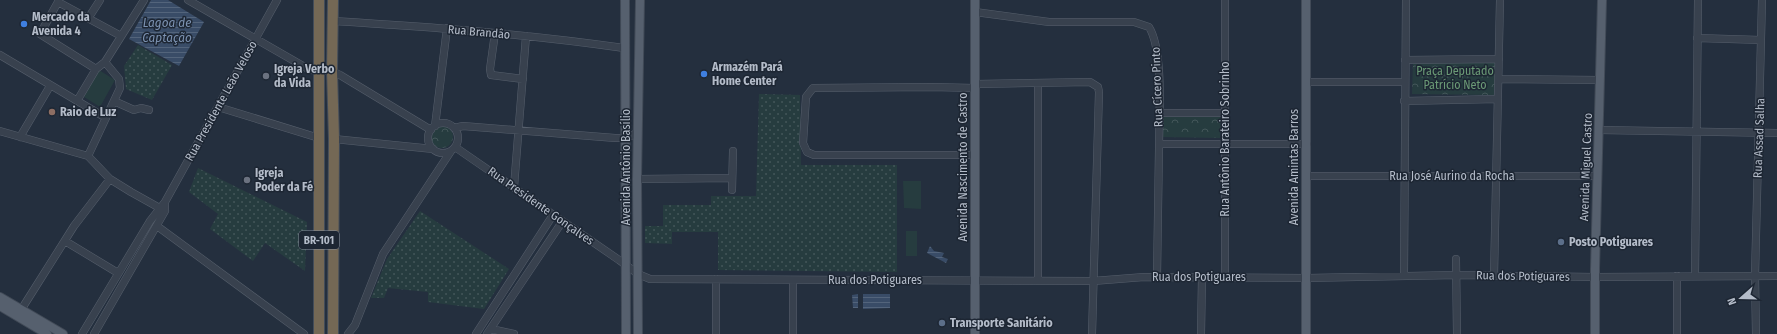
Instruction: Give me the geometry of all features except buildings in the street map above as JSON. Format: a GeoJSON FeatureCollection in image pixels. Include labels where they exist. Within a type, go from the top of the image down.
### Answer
{"type":"FeatureCollection","features":[{"type":"Feature","properties":{"kind":"highway","name":"BR-101"},"geometry":{"type":"LineString","coordinates":[[319,0],[319,334]]}},
{"type":"Feature","properties":{"kind":"highway","name":"BR-101"},"geometry":{"type":"LineString","coordinates":[[333,334],[334,139],[332,71],[334,0]]}},
{"type":"Feature","properties":{"kind":"main road","name":"Avenida Antônio Basílio"},"geometry":{"type":"LineString","coordinates":[[625,0],[626,334]]}},
{"type":"Feature","properties":{"kind":"main road","name":"Avenida Antônio Basílio"},"geometry":{"type":"LineString","coordinates":[[638,334],[637,179],[640,0]]}},
{"type":"Feature","properties":{"kind":"main road","name":"Avenida Nascimento de Castro"},"geometry":{"type":"LineString","coordinates":[[975,0],[975,334]]}},
{"type":"Feature","properties":{"kind":"main road","name":"Avenida Amintas Barros"},"geometry":{"type":"LineString","coordinates":[[1306,0],[1306,334]]}},
{"type":"Feature","properties":{"kind":"main road","name":"Avenida Miguel Castro"},"geometry":{"type":"LineString","coordinates":[[1595,334],[1597,176],[1602,0]]}},
{"type":"Feature","properties":{"kind":"main road"},"geometry":{"type":"LineString","coordinates":[[0,297],[63,334]]}},
{"type":"Feature","properties":{"kind":"main road"},"geometry":{"type":"LineString","coordinates":[[0,306],[47,334]]}},
{"type":"Feature","properties":{"kind":"street"},"geometry":{"type":"LineString","coordinates":[[91,14],[100,0]]}},
{"type":"Feature","properties":{"kind":"street"},"geometry":{"type":"LineString","coordinates":[[77,101],[96,69],[105,62],[144,0]]}},
{"type":"Feature","properties":{"kind":"street"},"geometry":{"type":"LineString","coordinates":[[188,0],[310,70],[332,71],[433,128],[447,124],[454,128],[458,135],[453,149],[383,254],[355,325],[348,334]]}},
{"type":"Feature","properties":{"kind":"street","name":"Rua Presidente Leão Veloso"},"geometry":{"type":"LineString","coordinates":[[82,334],[118,273],[164,206],[277,0]]}},
{"type":"Feature","properties":{"kind":"street","name":"Rua Antônio Barateiro Sobrinho"},"geometry":{"type":"LineString","coordinates":[[1225,0],[1225,278]]}},
{"type":"Feature","properties":{"kind":"street"},"geometry":{"type":"LineString","coordinates":[[1404,275],[1404,101],[1406,0]]}},
{"type":"Feature","properties":{"kind":"street"},"geometry":{"type":"LineString","coordinates":[[1494,276],[1500,0]]}},
{"type":"Feature","properties":{"kind":"street"},"geometry":{"type":"LineString","coordinates":[[1695,276],[1698,0]]}},
{"type":"Feature","properties":{"kind":"street","name":"Rua Assad Salha"},"geometry":{"type":"LineString","coordinates":[[1756,334],[1755,276],[1762,0]]}},
{"type":"Feature","properties":{"kind":"street"},"geometry":{"type":"LineString","coordinates":[[96,69],[40,34],[58,2],[121,36]]}},
{"type":"Feature","properties":{"kind":"street","name":"Rua Cícero Pinto"},"geometry":{"type":"LineString","coordinates":[[975,12],[1049,22],[1134,22],[1146,25],[1153,32],[1157,48],[1159,113],[1157,277]]}},
{"type":"Feature","properties":{"kind":"street","name":"Rua Brandâo"},"geometry":{"type":"LineString","coordinates":[[333,21],[446,28],[624,48]]}},
{"type":"Feature","properties":{"kind":"street"},"geometry":{"type":"LineString","coordinates":[[433,149],[428,140],[433,128],[446,28]]}},
{"type":"Feature","properties":{"kind":"street"},"geometry":{"type":"LineString","coordinates":[[495,34],[490,73],[493,76],[523,79]]}},
{"type":"Feature","properties":{"kind":"street"},"geometry":{"type":"LineString","coordinates":[[514,187],[526,36]]}},
{"type":"Feature","properties":{"kind":"street"},"geometry":{"type":"LineString","coordinates":[[1697,38],[1761,40]]}},
{"type":"Feature","properties":{"kind":"street"},"geometry":{"type":"LineString","coordinates":[[0,55],[106,118]]}},
{"type":"Feature","properties":{"kind":"street"},"geometry":{"type":"LineString","coordinates":[[1405,60],[1499,59]]}},
{"type":"Feature","properties":{"kind":"street"},"geometry":{"type":"LineString","coordinates":[[88,156],[120,88],[120,82],[105,62]]}},
{"type":"Feature","properties":{"kind":"street"},"geometry":{"type":"LineString","coordinates":[[1499,79],[1600,80]]}},
{"type":"Feature","properties":{"kind":"street"},"geometry":{"type":"LineString","coordinates":[[975,155],[811,155],[804,148],[803,143],[806,97],[810,91],[817,87],[975,86],[1090,82],[1096,85],[1099,92],[1092,334]]}},
{"type":"Feature","properties":{"kind":"street"},"geometry":{"type":"LineString","coordinates":[[1306,82],[1405,82]]}},
{"type":"Feature","properties":{"kind":"street"},"geometry":{"type":"LineString","coordinates":[[1038,84],[1038,280]]}},
{"type":"Feature","properties":{"kind":"street"},"geometry":{"type":"LineString","coordinates":[[20,136],[50,86]]}},
{"type":"Feature","properties":{"kind":"street"},"geometry":{"type":"LineString","coordinates":[[1404,101],[1498,99]]}},
{"type":"Feature","properties":{"kind":"street"},"geometry":{"type":"LineString","coordinates":[[114,101],[134,110],[141,108],[149,110]]}},
{"type":"Feature","properties":{"kind":"street"},"geometry":{"type":"LineString","coordinates":[[218,106],[319,138]]}},
{"type":"Feature","properties":{"kind":"street"},"geometry":{"type":"LineString","coordinates":[[1159,113],[1225,113]]}},
{"type":"Feature","properties":{"kind":"street"},"geometry":{"type":"LineString","coordinates":[[454,128],[463,126],[626,138],[638,133]]}},
{"type":"Feature","properties":{"kind":"street"},"geometry":{"type":"LineString","coordinates":[[1599,130],[1777,133]]}},
{"type":"Feature","properties":{"kind":"street"},"geometry":{"type":"LineString","coordinates":[[0,131],[88,156],[110,179],[131,192],[164,206]]}},
{"type":"Feature","properties":{"kind":"street"},"geometry":{"type":"LineString","coordinates":[[334,139],[433,149],[442,153],[453,149]]}},
{"type":"Feature","properties":{"kind":"street"},"geometry":{"type":"LineString","coordinates":[[1159,144],[1307,144]]}},
{"type":"Feature","properties":{"kind":"street","name":"Rua Presidente Gonçalves"},"geometry":{"type":"LineString","coordinates":[[453,149],[514,187],[562,222],[626,265]]}},
{"type":"Feature","properties":{"kind":"street"},"geometry":{"type":"LineString","coordinates":[[732,190],[733,151]]}},
{"type":"Feature","properties":{"kind":"street","name":"Rua José Aurino da Rocha"},"geometry":{"type":"LineString","coordinates":[[1306,176],[1597,176]]}},
{"type":"Feature","properties":{"kind":"street"},"geometry":{"type":"LineString","coordinates":[[637,179],[732,178]]}},
{"type":"Feature","properties":{"kind":"street"},"geometry":{"type":"LineString","coordinates":[[22,310],[74,226],[110,179]]}},
{"type":"Feature","properties":{"kind":"street","name":"Rua Presidente Leão Veloso"},"geometry":{"type":"LineString","coordinates":[[94,334],[157,226],[164,206]]}},
{"type":"Feature","properties":{"kind":"street"},"geometry":{"type":"LineString","coordinates":[[476,334],[553,215]]}},
{"type":"Feature","properties":{"kind":"street"},"geometry":{"type":"LineString","coordinates":[[514,334],[489,331],[562,222]]}},
{"type":"Feature","properties":{"kind":"street"},"geometry":{"type":"LineString","coordinates":[[157,226],[304,334]]}},
{"type":"Feature","properties":{"kind":"street"},"geometry":{"type":"LineString","coordinates":[[65,241],[118,273]]}},
{"type":"Feature","properties":{"kind":"street"},"geometry":{"type":"LineString","coordinates":[[1456,259],[1457,334]]}},
{"type":"Feature","properties":{"kind":"street","name":"Rua dos Potiguares"},"geometry":{"type":"LineString","coordinates":[[626,265],[638,274],[650,279],[716,280],[1093,281],[1157,277],[1307,278],[1404,275],[1595,277],[1777,276]]}},
{"type":"Feature","properties":{"kind":"street"},"geometry":{"type":"LineString","coordinates":[[1677,276],[1677,334]]}},
{"type":"Feature","properties":{"kind":"street"},"geometry":{"type":"LineString","coordinates":[[1202,277],[1202,334]]}},
{"type":"Feature","properties":{"kind":"street"},"geometry":{"type":"LineString","coordinates":[[716,280],[716,334]]}},
{"type":"Feature","properties":{"kind":"street"},"geometry":{"type":"LineString","coordinates":[[793,280],[793,334]]}},
{"type":"Feature","properties":{"kind":"green space"},"geometry":{"type":"Polygon","coordinates":[[[138,45],[172,65],[152,100],[126,89],[124,66],[138,45]]]}},
{"type":"Feature","properties":{"kind":"green space","name":"Praça Deputado Patrício Neto"},"geometry":{"type":"Polygon","coordinates":[[[1498,61],[1496,95],[1412,94],[1413,62],[1498,61]]]}},
{"type":"Feature","properties":{"kind":"green space"},"geometry":{"type":"Polygon","coordinates":[[[99,70],[115,80],[100,107],[84,97],[99,70]]]}},
{"type":"Feature","properties":{"kind":"green space"},"geometry":{"type":"Polygon","coordinates":[[[759,94],[800,95],[801,165],[897,165],[897,272],[718,270],[718,232],[672,232],[672,244],[645,243],[645,226],[663,226],[663,205],[711,205],[711,196],[756,196],[759,94]]]}},
{"type":"Feature","properties":{"kind":"green space"},"geometry":{"type":"Polygon","coordinates":[[[1161,114],[1221,115],[1220,138],[1161,137],[1161,114]]]}},
{"type":"Feature","properties":{"kind":"green space"},"geometry":{"type":"Polygon","coordinates":[[[442,126],[450,129],[453,137],[450,145],[442,148],[434,145],[431,137],[434,129],[442,126]]]}},
{"type":"Feature","properties":{"kind":"green space"},"geometry":{"type":"Polygon","coordinates":[[[198,168],[307,222],[305,271],[265,243],[253,261],[210,229],[218,214],[189,192],[198,168]]]}},
{"type":"Feature","properties":{"kind":"green space"},"geometry":{"type":"Polygon","coordinates":[[[903,181],[921,181],[921,209],[904,208],[903,181]]]}},
{"type":"Feature","properties":{"kind":"green space"},"geometry":{"type":"Polygon","coordinates":[[[420,211],[509,269],[484,309],[428,302],[428,292],[388,288],[384,298],[371,298],[387,259],[420,211]]]}},
{"type":"Feature","properties":{"kind":"green space"},"geometry":{"type":"Polygon","coordinates":[[[906,231],[917,231],[917,256],[906,256],[906,231]]]}},
{"type":"Feature","properties":{"kind":"water","name":"Lagoa de Captação"},"geometry":{"type":"Polygon","coordinates":[[[151,0],[168,0],[204,22],[179,66],[129,39],[151,0]]]}},
{"type":"Feature","properties":{"kind":"water"},"geometry":{"type":"Polygon","coordinates":[[[930,246],[934,251],[944,253],[942,257],[948,259],[946,263],[927,253],[930,246]]]}},
{"type":"Feature","properties":{"kind":"water"},"geometry":{"type":"Polygon","coordinates":[[[858,294],[858,308],[853,308],[852,295],[858,294]]]}},
{"type":"Feature","properties":{"kind":"water"},"geometry":{"type":"Polygon","coordinates":[[[863,294],[890,294],[890,308],[863,309],[863,294]]]}},
{"type":"Feature","properties":{"kind":"place","name":"Mercado da Avenida 4"},"geometry":{"type":"Point","coordinates":[24,24]}},
{"type":"Feature","properties":{"kind":"place","name":"Armazém Pará Home Center"},"geometry":{"type":"Point","coordinates":[704,74]}},
{"type":"Feature","properties":{"kind":"place","name":"Igreja Verbo da Vida"},"geometry":{"type":"Point","coordinates":[266,76]}},
{"type":"Feature","properties":{"kind":"place","name":"Raio de Luz"},"geometry":{"type":"Point","coordinates":[52,112]}},
{"type":"Feature","properties":{"kind":"place","name":"Igreja Poder da Fé"},"geometry":{"type":"Point","coordinates":[247,180]}},
{"type":"Feature","properties":{"kind":"place","name":"Posto Potiguares"},"geometry":{"type":"Point","coordinates":[1561,242]}},
{"type":"Feature","properties":{"kind":"place","name":"Transporte Sanitário"},"geometry":{"type":"Point","coordinates":[942,323]}}]}
